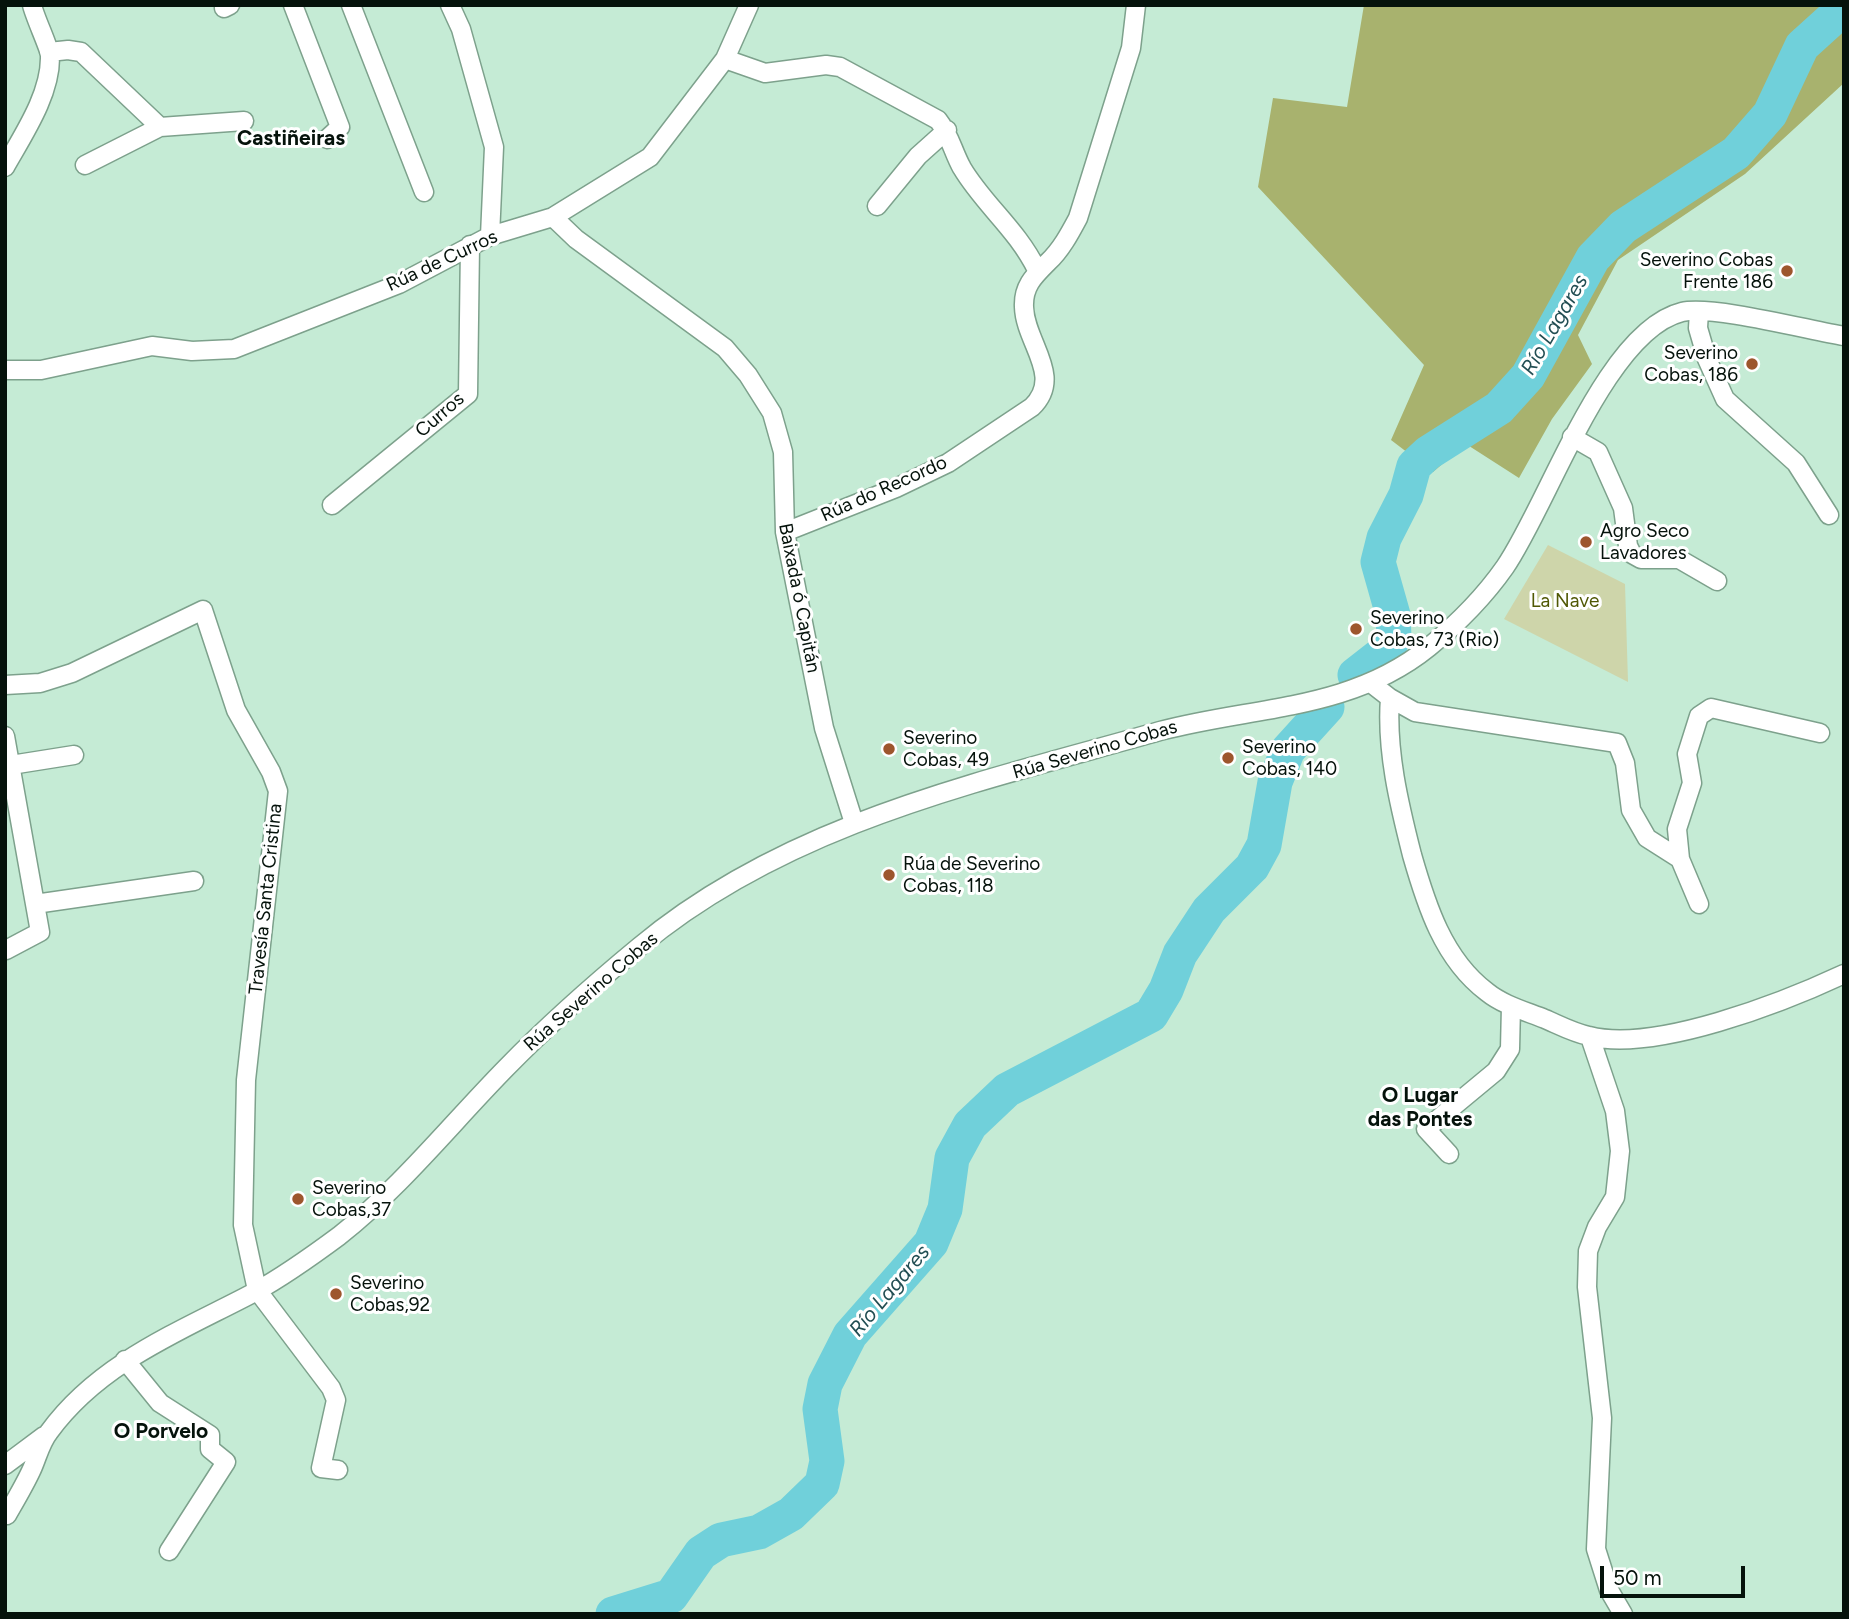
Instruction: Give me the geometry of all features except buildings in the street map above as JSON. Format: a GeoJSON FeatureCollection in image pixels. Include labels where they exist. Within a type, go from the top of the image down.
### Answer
{"type":"FeatureCollection","features":[{"type":"Feature","properties":{"kind":"street"},"geometry":{"type":"LineString","coordinates":[[5,167],[28,128],[44,87],[49,52],[37,28],[32,5]]}},
{"type":"Feature","properties":{"kind":"street"},"geometry":{"type":"LineString","coordinates":[[293,5],[340,127],[327,139]]}},
{"type":"Feature","properties":{"kind":"street"},"geometry":{"type":"LineString","coordinates":[[351,5],[424,192]]}},
{"type":"Feature","properties":{"kind":"street"},"geometry":{"type":"LineString","coordinates":[[450,5],[461,29],[492,137],[489,236]]}},
{"type":"Feature","properties":{"kind":"street","name":"Rúa de Curros"},"geometry":{"type":"LineString","coordinates":[[5,370],[41,370],[152,346],[192,351],[234,349],[399,284],[489,236],[554,217],[650,157],[726,59],[749,5]]}},
{"type":"Feature","properties":{"kind":"street","name":"Rúa do Recordo"},"geometry":{"type":"LineString","coordinates":[[785,532],[896,488],[948,463],[1032,407],[1042,397],[1046,387],[1045,371],[1024,310],[1027,287],[1078,218],[1131,48],[1136,5]]}},
{"type":"Feature","properties":{"kind":"street"},"geometry":{"type":"LineString","coordinates":[[49,52],[81,52],[160,127]]}},
{"type":"Feature","properties":{"kind":"street"},"geometry":{"type":"LineString","coordinates":[[726,59],[765,73],[826,65],[840,67],[856,73],[905,105],[938,120],[947,130],[962,169],[1019,238],[1037,270]]}},
{"type":"Feature","properties":{"kind":"street"},"geometry":{"type":"LineString","coordinates":[[85,165],[160,127],[244,121]]}},
{"type":"Feature","properties":{"kind":"street"},"geometry":{"type":"LineString","coordinates":[[877,206],[919,156],[947,130]]}},
{"type":"Feature","properties":{"kind":"street","name":"Baixada ó Capitán"},"geometry":{"type":"LineString","coordinates":[[554,217],[576,239],[712,337],[748,375],[772,413],[781,438],[785,532],[827,742],[854,823]]}},
{"type":"Feature","properties":{"kind":"street","name":"Curros"},"geometry":{"type":"LineString","coordinates":[[331,505],[468,394],[470,245]]}},
{"type":"Feature","properties":{"kind":"street","name":"Rúa Severino Cobas"},"geometry":{"type":"LineString","coordinates":[[6,1515],[31,1472],[47,1434],[125,1360],[184,1326],[257,1290],[307,1260],[380,1200],[534,1040],[642,944],[695,906],[781,856],[897,807],[1160,731],[1266,708],[1335,698],[1372,684],[1427,649],[1483,595],[1525,535],[1572,438],[1613,373],[1653,327],[1668,317],[1685,311],[1699,311],[1844,337]]}},
{"type":"Feature","properties":{"kind":"street"},"geometry":{"type":"LineString","coordinates":[[1699,311],[1698,328],[1707,359],[1725,399],[1796,463],[1829,515]]}},
{"type":"Feature","properties":{"kind":"street"},"geometry":{"type":"LineString","coordinates":[[1572,438],[1598,452],[1623,508],[1628,546],[1632,554],[1641,559],[1679,559],[1717,581]]}},
{"type":"Feature","properties":{"kind":"street","name":"Travesía Santa Cristina"},"geometry":{"type":"LineString","coordinates":[[5,685],[40,683],[72,673],[204,610],[236,710],[271,772],[278,791],[246,1080],[243,1225],[257,1290]]}},
{"type":"Feature","properties":{"kind":"street"},"geometry":{"type":"LineString","coordinates":[[1372,684],[1415,712],[1617,743],[1625,764],[1631,810],[1647,838],[1680,859]]}},
{"type":"Feature","properties":{"kind":"street"},"geometry":{"type":"LineString","coordinates":[[1390,698],[1388,725],[1397,787],[1426,906],[1445,942],[1469,975],[1487,993],[1511,1006],[1590,1037],[1626,1039],[1693,1029],[1786,1001],[1844,974]]}},
{"type":"Feature","properties":{"kind":"street"},"geometry":{"type":"LineString","coordinates":[[1699,904],[1680,859],[1677,829],[1692,783],[1687,754],[1699,716],[1712,708],[1820,733]]}},
{"type":"Feature","properties":{"kind":"street"},"geometry":{"type":"LineString","coordinates":[[5,736],[40,932],[6,950]]}},
{"type":"Feature","properties":{"kind":"street"},"geometry":{"type":"LineString","coordinates":[[10,765],[74,755]]}},
{"type":"Feature","properties":{"kind":"street"},"geometry":{"type":"LineString","coordinates":[[36,904],[194,881]]}},
{"type":"Feature","properties":{"kind":"street"},"geometry":{"type":"LineString","coordinates":[[1449,1154],[1426,1129],[1496,1071],[1510,1049],[1511,1006]]}},
{"type":"Feature","properties":{"kind":"street"},"geometry":{"type":"LineString","coordinates":[[1590,1037],[1615,1111],[1620,1151],[1615,1197],[1597,1227],[1588,1251],[1587,1287],[1602,1418],[1596,1549],[1609,1590],[1623,1614]]}},
{"type":"Feature","properties":{"kind":"street"},"geometry":{"type":"LineString","coordinates":[[257,1290],[331,1388],[336,1400],[321,1468],[338,1470]]}},
{"type":"Feature","properties":{"kind":"street"},"geometry":{"type":"LineString","coordinates":[[125,1360],[160,1403],[210,1436],[210,1448],[226,1462],[169,1551]]}},
{"type":"Feature","properties":{"kind":"street"},"geometry":{"type":"LineString","coordinates":[[5,1465],[47,1434]]}},
{"type":"Feature","properties":{"kind":"green space"},"geometry":{"type":"Polygon","coordinates":[[[1364,5],[1844,5],[1844,83],[1745,174],[1618,260],[1578,335],[1592,364],[1552,419],[1519,478],[1466,444],[1433,472],[1391,440],[1424,365],[1258,187],[1273,98],[1347,107],[1364,5]]]}},
{"type":"Feature","properties":{"kind":"green space","name":"La Nave"},"geometry":{"type":"Polygon","coordinates":[[[1548,545],[1625,584],[1628,682],[1504,619],[1548,545]]]}},
{"type":"Feature","properties":{"kind":"waterway","name":"Río Lagares"},"geometry":{"type":"LineString","coordinates":[[1355,675],[1387,650],[1394,637],[1393,615],[1378,562],[1384,538],[1406,495],[1414,466],[1428,453],[1499,408],[1528,376],[1593,258],[1623,227],[1736,153],[1770,114],[1802,46],[1844,8]]}},
{"type":"Feature","properties":{"kind":"waterway","name":"Río Lagares"},"geometry":{"type":"LineString","coordinates":[[613,1614],[671,1596],[701,1553],[721,1540],[759,1532],[791,1514],[822,1484],[827,1461],[820,1409],[825,1384],[850,1335],[931,1243],[945,1209],[952,1158],[970,1125],[1007,1090],[1151,1015],[1166,990],[1180,954],[1209,910],[1252,867],[1264,845],[1275,782],[1288,750],[1327,707]]}},
{"type":"Feature","properties":{"kind":"place","name":"Severino Cobas Frente 186"},"geometry":{"type":"Point","coordinates":[1787,271]}},
{"type":"Feature","properties":{"kind":"place","name":"Severino Cobas, 186"},"geometry":{"type":"Point","coordinates":[1752,364]}},
{"type":"Feature","properties":{"kind":"place","name":"Agro Seco Lavadores"},"geometry":{"type":"Point","coordinates":[1586,542]}},
{"type":"Feature","properties":{"kind":"place","name":"Severino Cobas, 73 (Rio)"},"geometry":{"type":"Point","coordinates":[1356,629]}},
{"type":"Feature","properties":{"kind":"place","name":"Severino Cobas, 49"},"geometry":{"type":"Point","coordinates":[889,749]}},
{"type":"Feature","properties":{"kind":"place","name":"Severino Cobas, 140"},"geometry":{"type":"Point","coordinates":[1228,758]}},
{"type":"Feature","properties":{"kind":"place","name":"Rúa de Severino Cobas, 118"},"geometry":{"type":"Point","coordinates":[889,875]}},
{"type":"Feature","properties":{"kind":"place","name":"Severino Cobas,37"},"geometry":{"type":"Point","coordinates":[298,1199]}},
{"type":"Feature","properties":{"kind":"place","name":"Severino Cobas,92"},"geometry":{"type":"Point","coordinates":[336,1294]}},
{"type":"Feature","properties":{"kind":"district","name":"Castiñeiras"},"geometry":{"type":"Point","coordinates":[291,139]}},
{"type":"Feature","properties":{"kind":"district","name":"O Lugar das Pontes"},"geometry":{"type":"Point","coordinates":[1420,1108]}},
{"type":"Feature","properties":{"kind":"district","name":"O Porvelo"},"geometry":{"type":"Point","coordinates":[161,1432]}}]}
